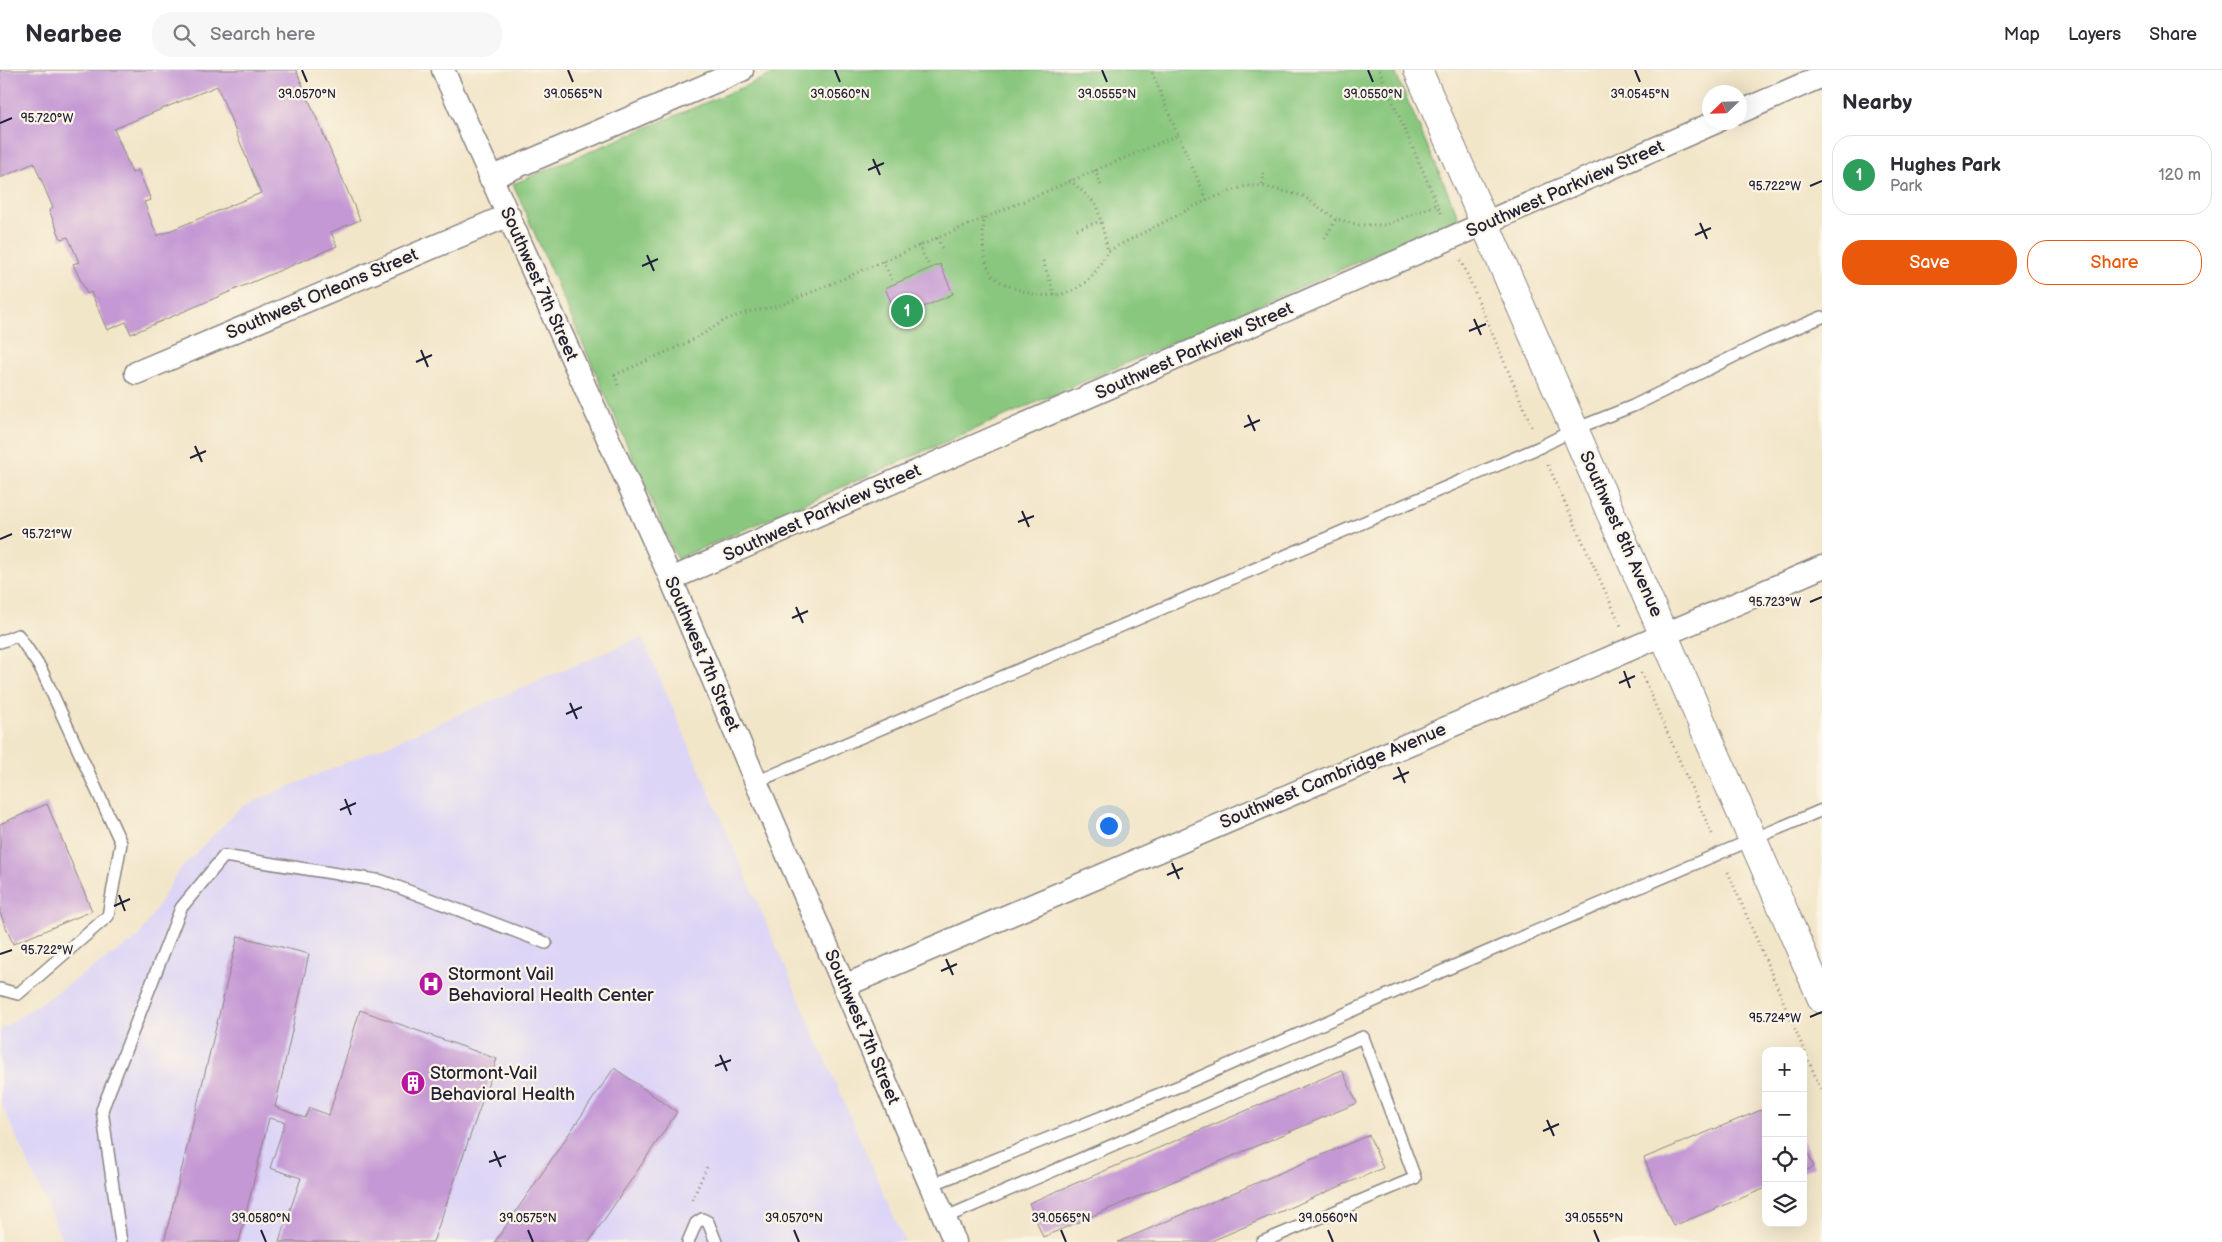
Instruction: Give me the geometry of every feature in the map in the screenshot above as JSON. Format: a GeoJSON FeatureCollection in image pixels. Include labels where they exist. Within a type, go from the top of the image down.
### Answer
{"type":"FeatureCollection","features":[{"type":"Feature","properties":{"kind":"street","name":"Southwest 7th Street"},"geometry":{"type":"LineString","coordinates":[[443,70],[671,579],[756,782],[955,1242]]}},
{"type":"Feature","properties":{"kind":"street"},"geometry":{"type":"LineString","coordinates":[[490,178],[742,70]]}},
{"type":"Feature","properties":{"kind":"street","name":"Southwest 8th Avenue"},"geometry":{"type":"LineString","coordinates":[[1418,70],[1753,840],[1819,982]]}},
{"type":"Feature","properties":{"kind":"street"},"geometry":{"type":"LineString","coordinates":[[1747,109],[1822,76]]}},
{"type":"Feature","properties":{"kind":"street","name":"Southwest Parkview Street"},"geometry":{"type":"LineString","coordinates":[[671,579],[1702,128]]}},
{"type":"Feature","properties":{"kind":"street","name":"Southwest Orleans Street"},"geometry":{"type":"LineString","coordinates":[[136,373],[509,215]]}},
{"type":"Feature","properties":{"kind":"street","name":"Southwest Cambridge Avenue"},"geometry":{"type":"LineString","coordinates":[[844,986],[1822,567]]}},
{"type":"Feature","properties":{"kind":"lane"},"geometry":{"type":"LineString","coordinates":[[756,782],[1540,447],[1575,429],[1632,406],[1765,341],[1822,317]]}},
{"type":"Feature","properties":{"kind":"lane"},"geometry":{"type":"LineString","coordinates":[[0,642],[18,635],[40,669],[121,843],[108,916],[18,994],[0,989]]}},
{"type":"Feature","properties":{"kind":"lane"},"geometry":{"type":"LineString","coordinates":[[931,1185],[1182,1085],[1461,962],[1721,855],[1822,810]]}},
{"type":"Feature","properties":{"kind":"lane"},"geometry":{"type":"LineString","coordinates":[[121,1242],[102,1110],[181,908],[224,856],[382,881],[546,943]]}},
{"type":"Feature","properties":{"kind":"lane"},"geometry":{"type":"LineString","coordinates":[[944,1218],[1363,1037],[1415,1178],[1262,1242]]}},
{"type":"Feature","properties":{"kind":"lane"},"geometry":{"type":"LineString","coordinates":[[688,1242],[696,1223],[702,1218],[708,1222],[716,1242]]}},
{"type":"Feature","properties":{"kind":"path"},"geometry":{"type":"LineString","coordinates":[[1151,70],[1207,200]]}},
{"type":"Feature","properties":{"kind":"path"},"geometry":{"type":"LineString","coordinates":[[1379,70],[1438,204],[1540,447],[1721,855],[1822,1092]]}},
{"type":"Feature","properties":{"kind":"path"},"geometry":{"type":"LineString","coordinates":[[618,385],[615,375],[695,339],[725,320],[748,312],[779,306],[1178,135]]}},
{"type":"Feature","properties":{"kind":"path"},"geometry":{"type":"LineString","coordinates":[[1095,170],[1102,188]]}},
{"type":"Feature","properties":{"kind":"path"},"geometry":{"type":"LineString","coordinates":[[1262,186],[1264,173]]}},
{"type":"Feature","properties":{"kind":"path"},"geometry":{"type":"LineString","coordinates":[[1070,180],[1097,205],[1108,251]]}},
{"type":"Feature","properties":{"kind":"path"},"geometry":{"type":"LineString","coordinates":[[984,217],[985,257],[991,275],[1006,284],[1032,295],[1054,296],[1072,292],[1090,277],[1108,251],[1207,200],[1246,186],[1262,186],[1303,196],[1336,219],[1359,225],[1386,225],[1438,204]]}},
{"type":"Feature","properties":{"kind":"path"},"geometry":{"type":"LineString","coordinates":[[1325,238],[1336,219]]}},
{"type":"Feature","properties":{"kind":"path"},"geometry":{"type":"LineString","coordinates":[[1077,229],[1101,221]]}},
{"type":"Feature","properties":{"kind":"path"},"geometry":{"type":"LineString","coordinates":[[937,238],[943,250]]}},
{"type":"Feature","properties":{"kind":"path"},"geometry":{"type":"LineString","coordinates":[[919,245],[929,266]]}},
{"type":"Feature","properties":{"kind":"path"},"geometry":{"type":"LineString","coordinates":[[883,260],[893,282]]}},
{"type":"Feature","properties":{"kind":"path"},"geometry":{"type":"LineString","coordinates":[[1043,261],[1054,296]]}},
{"type":"Feature","properties":{"kind":"shaded area","name":"Stormont Vail Behavioral Health Center"},"geometry":{"type":"Polygon","coordinates":[[[642,637],[905,1242],[63,1242],[0,1100],[0,1030],[139,937],[179,870],[241,807],[642,637]]]}},
{"type":"Feature","properties":{"kind":"green space"},"geometry":{"type":"Polygon","coordinates":[[[783,70],[1394,70],[1459,218],[677,559],[513,184],[783,70]]]}},
{"type":"Feature","properties":{"kind":"building"},"geometry":{"type":"Polygon","coordinates":[[[0,70],[296,70],[360,220],[331,232],[337,246],[131,334],[126,322],[107,330],[91,292],[87,294],[73,264],[79,262],[68,237],[61,239],[49,210],[53,208],[34,163],[0,178],[0,70]],[[217,86],[114,129],[132,173],[138,170],[151,200],[144,202],[157,236],[261,193],[217,86]]]}},
{"type":"Feature","properties":{"kind":"building"},"geometry":{"type":"Polygon","coordinates":[[[940,264],[953,294],[898,318],[885,288],[940,264]]]}},
{"type":"Feature","properties":{"kind":"building"},"geometry":{"type":"Polygon","coordinates":[[[47,804],[92,911],[13,944],[0,913],[0,824],[47,804]]]}},
{"type":"Feature","properties":{"kind":"building","name":"Stormont-Vail Behavioral Health"},"geometry":{"type":"Polygon","coordinates":[[[238,936],[309,954],[275,1107],[305,1118],[310,1108],[329,1115],[360,1010],[497,1059],[433,1242],[279,1242],[301,1178],[270,1168],[285,1122],[269,1118],[239,1242],[164,1242],[238,936]]]}},
{"type":"Feature","properties":{"kind":"building","name":"Stormont-Vail Behavioral Health"},"geometry":{"type":"Polygon","coordinates":[[[614,1068],[677,1112],[589,1242],[495,1242],[614,1068]]]}},
{"type":"Feature","properties":{"kind":"building"},"geometry":{"type":"Polygon","coordinates":[[[1342,1070],[1357,1103],[1043,1237],[1029,1203],[1342,1070]]]}},
{"type":"Feature","properties":{"kind":"building"},"geometry":{"type":"Polygon","coordinates":[[[1762,1110],[1762,1190],[1673,1226],[1644,1158],[1762,1110]]]}},
{"type":"Feature","properties":{"kind":"building"},"geometry":{"type":"Polygon","coordinates":[[[1369,1135],[1383,1168],[1209,1242],[1118,1242],[1369,1135]]]}},
{"type":"Feature","properties":{"kind":"building"},"geometry":{"type":"Polygon","coordinates":[[[1807,1150],[1814,1167],[1807,1170],[1807,1150]]]}},
{"type":"Feature","properties":{"kind":"place","name":"Hughes Park"},"geometry":{"type":"Point","coordinates":[907,311]}},
{"type":"Feature","properties":{"kind":"place","name":"Stormont Vail Behavioral Health Center"},"geometry":{"type":"Point","coordinates":[431,984]}},
{"type":"Feature","properties":{"kind":"place","name":"Stormont-Vail Behavioral Health"},"geometry":{"type":"Point","coordinates":[413,1083]}}]}
